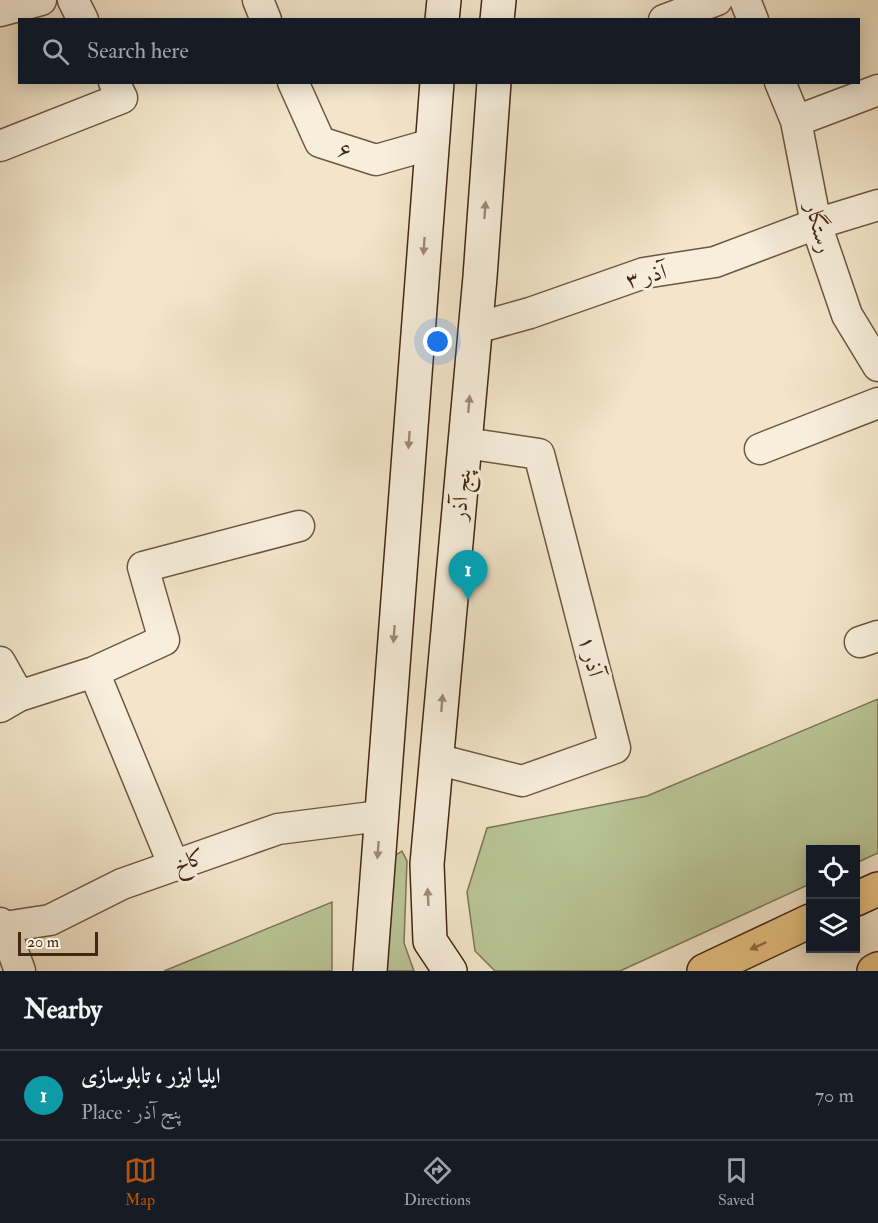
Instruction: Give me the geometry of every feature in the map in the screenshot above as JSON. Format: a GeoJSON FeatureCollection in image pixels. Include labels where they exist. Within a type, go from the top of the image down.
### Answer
{"type":"FeatureCollection","features":[{"type":"Feature","properties":{"kind":"main road"},"geometry":{"type":"LineString","coordinates":[[442,18],[444,0]]}},
{"type":"Feature","properties":{"kind":"main road"},"geometry":{"type":"LineString","coordinates":[[497,18],[499,0]]}},
{"type":"Feature","properties":{"kind":"main road"},"geometry":{"type":"LineString","coordinates":[[369,971],[437,84]]}},
{"type":"Feature","properties":{"kind":"main road","name":"پنج آذر"},"geometry":{"type":"LineString","coordinates":[[450,971],[428,956],[427,864],[476,328],[494,84]]}},
{"type":"Feature","properties":{"kind":"main road"},"geometry":{"type":"LineString","coordinates":[[860,897],[878,889]]}},
{"type":"Feature","properties":{"kind":"main road"},"geometry":{"type":"LineString","coordinates":[[704,971],[806,923]]}},
{"type":"Feature","properties":{"kind":"street"},"geometry":{"type":"LineString","coordinates":[[0,11],[41,0]]}},
{"type":"Feature","properties":{"kind":"street"},"geometry":{"type":"LineString","coordinates":[[73,0],[82,18]]}},
{"type":"Feature","properties":{"kind":"street"},"geometry":{"type":"LineString","coordinates":[[258,0],[265,18]]}},
{"type":"Feature","properties":{"kind":"street"},"geometry":{"type":"LineString","coordinates":[[669,18],[717,0]]}},
{"type":"Feature","properties":{"kind":"street"},"geometry":{"type":"LineString","coordinates":[[745,0],[752,18]]}},
{"type":"Feature","properties":{"kind":"street"},"geometry":{"type":"LineString","coordinates":[[0,146],[122,98],[115,84]]}},
{"type":"Feature","properties":{"kind":"street","name":"۶"},"geometry":{"type":"LineString","coordinates":[[294,84],[320,142],[376,160],[432,144]]}},
{"type":"Feature","properties":{"kind":"street","name":"رستگار"},"geometry":{"type":"LineString","coordinates":[[781,84],[796,120],[816,224],[847,315],[878,366]]}},
{"type":"Feature","properties":{"kind":"street"},"geometry":{"type":"LineString","coordinates":[[796,120],[878,90]]}},
{"type":"Feature","properties":{"kind":"street","name":"آذر ۳"},"geometry":{"type":"LineString","coordinates":[[476,328],[530,313],[644,273],[716,262],[816,224],[878,205]]}},
{"type":"Feature","properties":{"kind":"street"},"geometry":{"type":"LineString","coordinates":[[760,449],[878,403]]}},
{"type":"Feature","properties":{"kind":"street","name":"آذر ۱"},"geometry":{"type":"LineString","coordinates":[[436,759],[522,781],[615,748],[539,454],[465,443]]}},
{"type":"Feature","properties":{"kind":"street"},"geometry":{"type":"LineString","coordinates":[[0,662],[9,702],[94,672],[164,640],[143,567],[299,526]]}},
{"type":"Feature","properties":{"kind":"street"},"geometry":{"type":"LineString","coordinates":[[94,672],[174,866]]}},
{"type":"Feature","properties":{"kind":"street","name":"کاخ"},"geometry":{"type":"LineString","coordinates":[[2,925],[50,920],[122,884],[278,829],[380,816]]}},
{"type":"Feature","properties":{"kind":"street"},"geometry":{"type":"LineString","coordinates":[[2,925],[20,971]]}},
{"type":"Feature","properties":{"kind":"green space"},"geometry":{"type":"Polygon","coordinates":[[[878,699],[878,853],[860,861],[860,845],[806,845],[806,886],[620,971],[495,971],[475,951],[467,892],[487,828],[647,796],[878,699]]]}},
{"type":"Feature","properties":{"kind":"green space"},"geometry":{"type":"Polygon","coordinates":[[[402,851],[407,861],[404,943],[414,971],[381,971],[391,858],[402,851]]]}},
{"type":"Feature","properties":{"kind":"green space"},"geometry":{"type":"Polygon","coordinates":[[[332,902],[332,971],[164,971],[332,902]]]}},
{"type":"Feature","properties":{"kind":"place","name":"ایلیا لیزر ، تابلوسازی"},"geometry":{"type":"Point","coordinates":[468,600]}}]}
